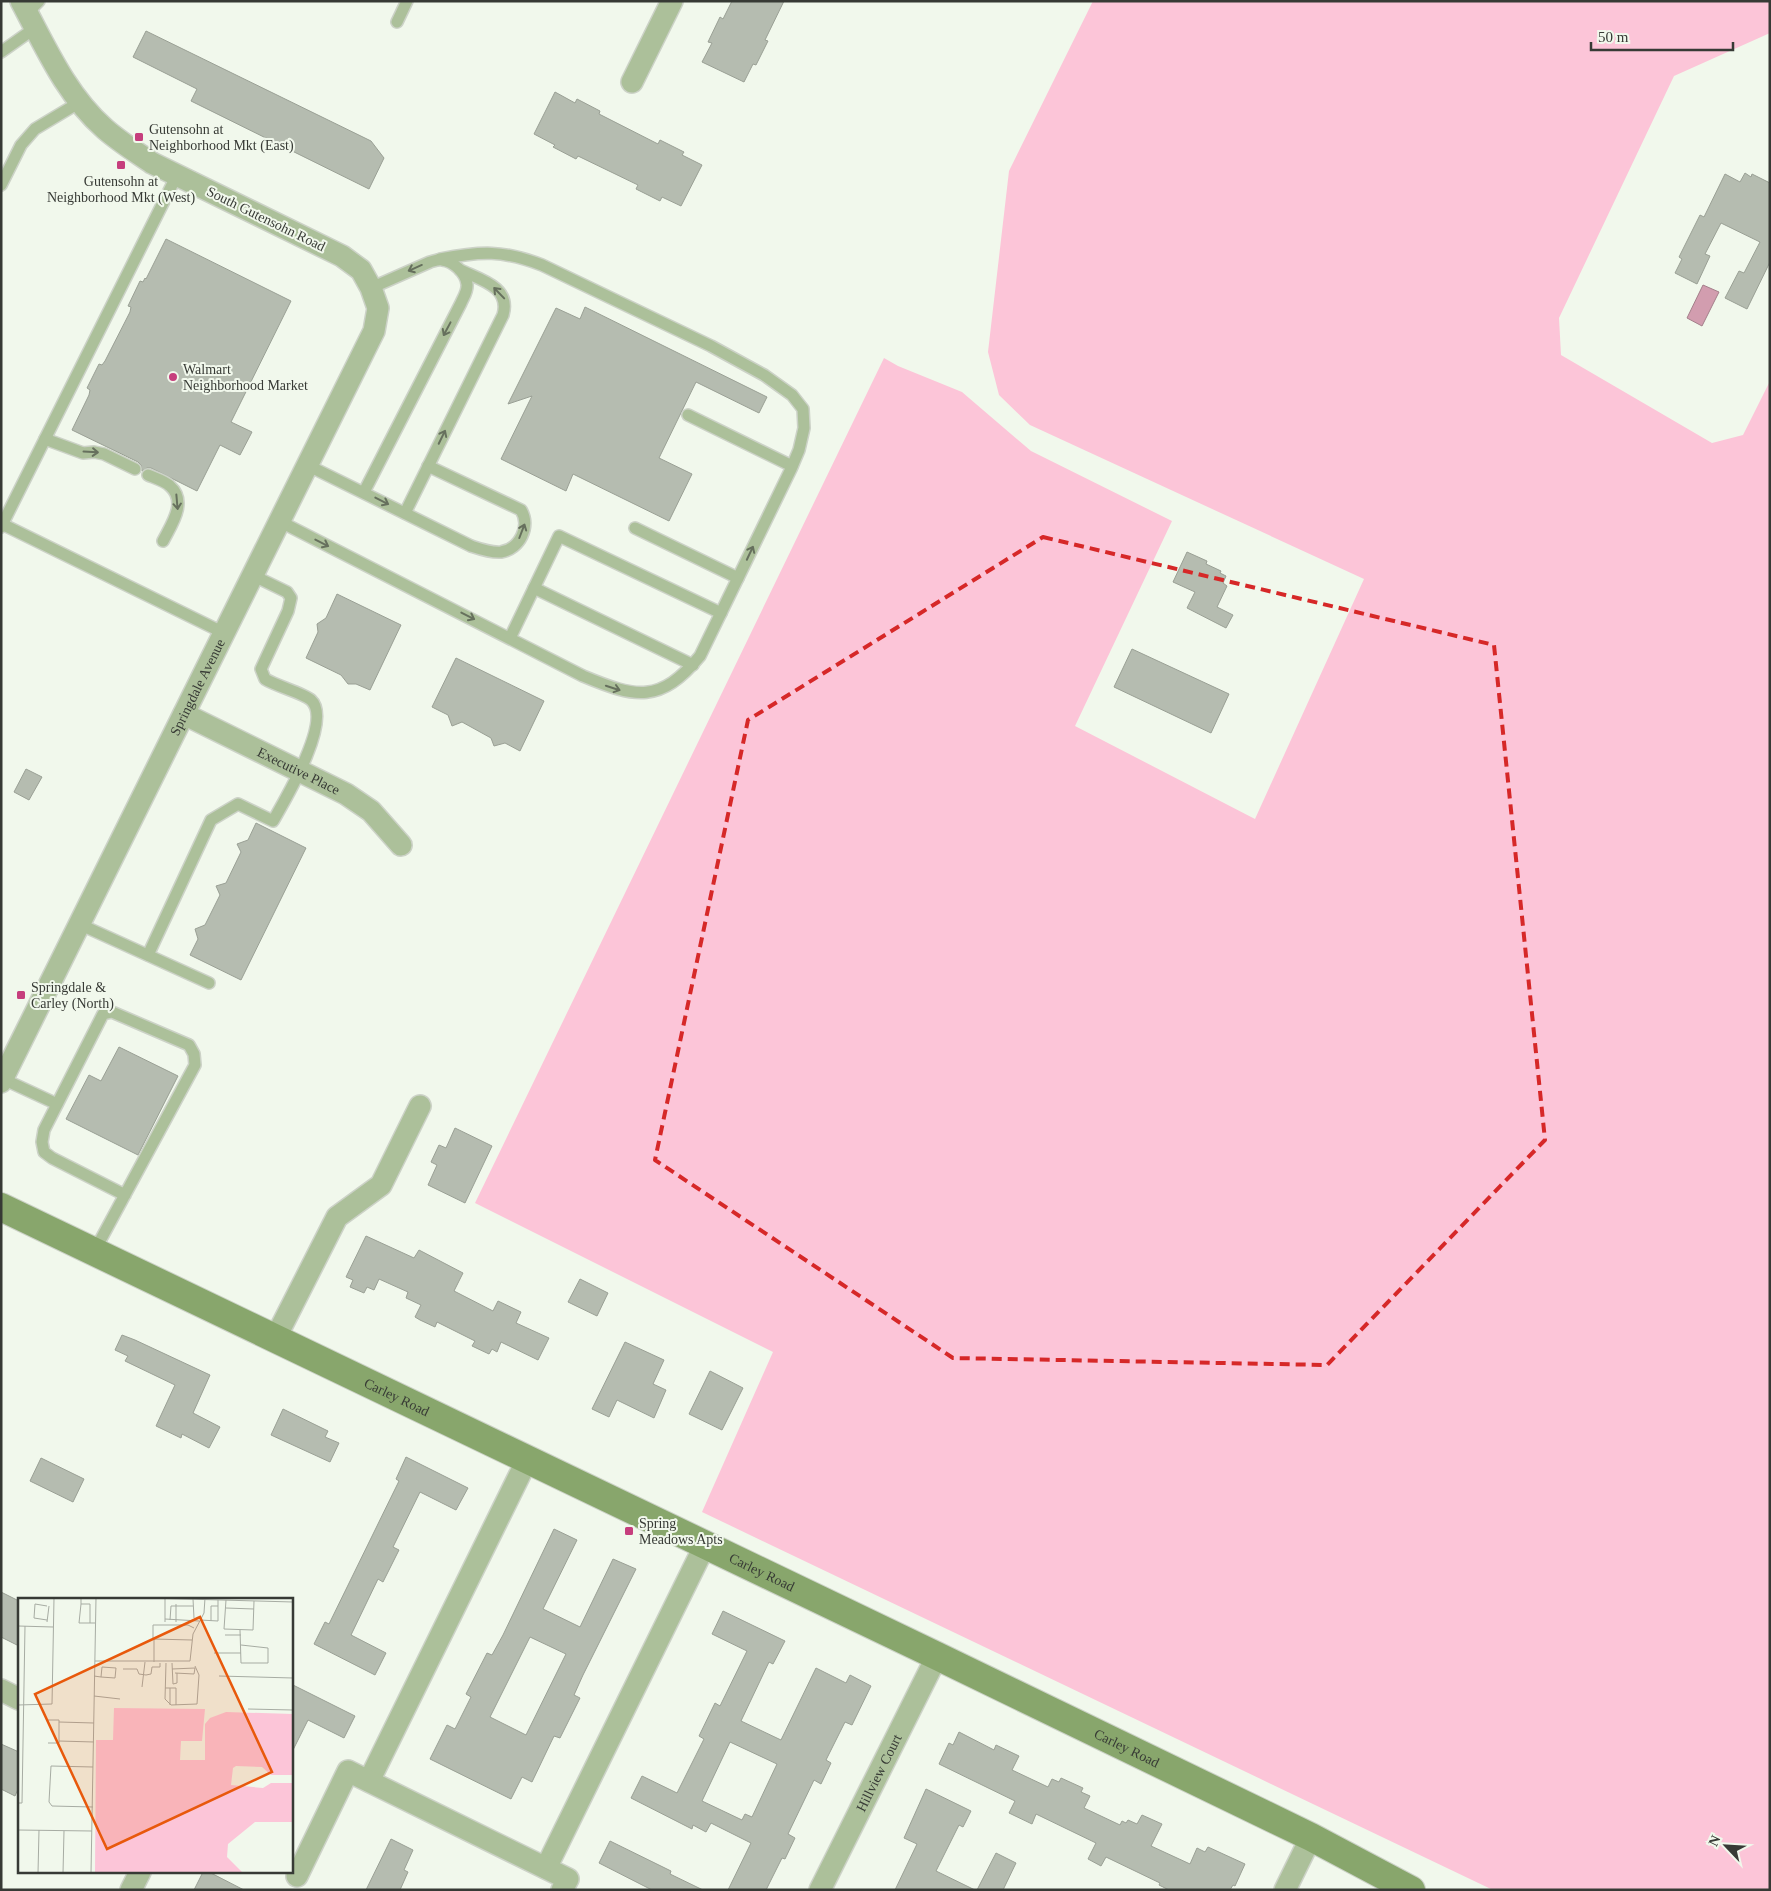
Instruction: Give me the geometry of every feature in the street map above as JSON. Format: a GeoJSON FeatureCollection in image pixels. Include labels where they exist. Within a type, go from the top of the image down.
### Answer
{"type":"FeatureCollection","features":[{"type":"Feature","properties":{"kind":"street"},"geometry":{"type":"LineString","coordinates":[[632,82],[672,1]]}},
{"type":"Feature","properties":{"kind":"street","name":"South Gutensohn Road"},"geometry":{"type":"LineString","coordinates":[[30,11],[59,73],[80,102],[104,128],[152,163],[342,256],[361,270],[371,288]]}},
{"type":"Feature","properties":{"kind":"street","name":"Springdale Avenue"},"geometry":{"type":"LineString","coordinates":[[2,1080],[374,330],[378,308],[371,288]]}},
{"type":"Feature","properties":{"kind":"street","name":"Executive Place"},"geometry":{"type":"LineString","coordinates":[[184,714],[346,794],[371,811],[401,846]]}},
{"type":"Feature","properties":{"kind":"street"},"geometry":{"type":"LineString","coordinates":[[275,1339],[337,1217],[381,1185],[420,1106]]}},
{"type":"Feature","properties":{"kind":"street","name":"Carley Road"},"geometry":{"type":"LineString","coordinates":[[1,1207],[1311,1837],[1411,1890]]}},
{"type":"Feature","properties":{"kind":"street"},"geometry":{"type":"LineString","coordinates":[[369,1781],[527,1460]]}},
{"type":"Feature","properties":{"kind":"street"},"geometry":{"type":"LineString","coordinates":[[546,1868],[705,1545]]}},
{"type":"Feature","properties":{"kind":"street","name":"Hillview Court"},"geometry":{"type":"LineString","coordinates":[[820,1890],[937,1656]]}},
{"type":"Feature","properties":{"kind":"street"},"geometry":{"type":"LineString","coordinates":[[1,1690],[18,1698]]}},
{"type":"Feature","properties":{"kind":"street"},"geometry":{"type":"LineString","coordinates":[[297,1876],[348,1771],[568,1879],[562,1890]]}},
{"type":"Feature","properties":{"kind":"street"},"geometry":{"type":"LineString","coordinates":[[1285,1890],[1311,1837]]}},
{"type":"Feature","properties":{"kind":"street"},"geometry":{"type":"LineString","coordinates":[[131,1890],[139,1874]]}},
{"type":"Feature","properties":{"kind":"lane"},"geometry":{"type":"LineString","coordinates":[[397,22],[407,1]]}},
{"type":"Feature","properties":{"kind":"lane"},"geometry":{"type":"LineString","coordinates":[[1,52],[30,11]]}},
{"type":"Feature","properties":{"kind":"lane"},"geometry":{"type":"LineString","coordinates":[[1,185],[21,145],[35,129],[80,102]]}},
{"type":"Feature","properties":{"kind":"lane"},"geometry":{"type":"LineString","coordinates":[[177,175],[2,526],[224,633]]}},
{"type":"Feature","properties":{"kind":"lane"},"geometry":{"type":"LineString","coordinates":[[279,522],[583,676],[613,688],[633,693],[650,693],[666,686],[687,672],[700,656],[799,450],[804,428],[803,409],[792,395],[764,375],[710,346],[576,280],[523,258],[488,252],[470,253],[430,262],[371,288]]}},
{"type":"Feature","properties":{"kind":"lane"},"geometry":{"type":"LineString","coordinates":[[405,513],[503,315],[506,305],[504,297],[497,288],[459,269],[452,263],[440,259]]}},
{"type":"Feature","properties":{"kind":"lane"},"geometry":{"type":"LineString","coordinates":[[364,492],[461,304],[467,289],[467,283],[459,269]]}},
{"type":"Feature","properties":{"kind":"lane"},"geometry":{"type":"LineString","coordinates":[[688,415],[792,466]]}},
{"type":"Feature","properties":{"kind":"lane"},"geometry":{"type":"LineString","coordinates":[[45,439],[83,453],[104,454],[135,469]]}},
{"type":"Feature","properties":{"kind":"lane"},"geometry":{"type":"LineString","coordinates":[[307,464],[471,546],[487,551],[500,552],[511,549],[518,542],[525,528],[526,517],[521,510],[428,466]]}},
{"type":"Feature","properties":{"kind":"lane"},"geometry":{"type":"LineString","coordinates":[[148,475],[169,485],[176,494],[178,502],[177,511],[163,541]]}},
{"type":"Feature","properties":{"kind":"lane"},"geometry":{"type":"LineString","coordinates":[[634,528],[738,578]]}},
{"type":"Feature","properties":{"kind":"lane"},"geometry":{"type":"LineString","coordinates":[[510,638],[559,536],[721,613]]}},
{"type":"Feature","properties":{"kind":"lane"},"geometry":{"type":"LineString","coordinates":[[148,956],[212,820],[238,804],[273,821],[301,772],[307,756],[316,720],[316,708],[312,700],[265,680],[262,669],[291,598],[287,592],[252,575]]}},
{"type":"Feature","properties":{"kind":"lane"},"geometry":{"type":"LineString","coordinates":[[534,588],[693,665]]}},
{"type":"Feature","properties":{"kind":"lane"},"geometry":{"type":"LineString","coordinates":[[79,924],[209,983]]}},
{"type":"Feature","properties":{"kind":"lane"},"geometry":{"type":"LineString","coordinates":[[94,1252],[125,1195],[195,1064],[194,1054],[189,1045],[112,1012],[103,1014],[44,1130],[42,1142],[44,1152],[125,1195]]}},
{"type":"Feature","properties":{"kind":"lane"},"geometry":{"type":"LineString","coordinates":[[2,1080],[57,1104]]}},
{"type":"Feature","properties":{"kind":"highlighted area"},"geometry":{"type":"Polygon","coordinates":[[[1043,537],[1494,645],[1545,1140],[1327,1365],[953,1358],[655,1160],[748,720],[1043,537]]]}},
{"type":"Feature","properties":{"kind":"shaded area"},"geometry":{"type":"Polygon","coordinates":[[[1093,1],[1770,1],[1770,33],[1674,76],[1559,318],[1561,355],[1712,443],[1743,435],[1770,381],[1770,1890],[1493,1890],[702,1512],[773,1352],[475,1203],[884,358],[898,366],[962,392],[1031,451],[1172,521],[1075,726],[1255,819],[1364,579],[1030,425],[999,395],[988,352],[1009,171],[1093,1]]]}},
{"type":"Feature","properties":{"kind":"shaded area"},"geometry":{"type":"Polygon","coordinates":[[[1703,285],[1719,292],[1702,326],[1687,318],[1703,285]]]}},
{"type":"Feature","properties":{"kind":"building"},"geometry":{"type":"Polygon","coordinates":[[[732,1],[784,1],[765,40],[768,41],[756,65],[753,64],[744,82],[702,62],[712,43],[708,42],[720,17],[723,19],[732,1]]]}},
{"type":"Feature","properties":{"kind":"building"},"geometry":{"type":"Polygon","coordinates":[[[146,31],[371,141],[384,158],[369,189],[191,101],[197,89],[133,57],[146,31]]]}},
{"type":"Feature","properties":{"kind":"building"},"geometry":{"type":"Polygon","coordinates":[[[555,92],[575,103],[577,99],[600,111],[599,114],[658,144],[660,140],[684,152],[682,155],[702,165],[681,206],[662,197],[660,201],[636,189],[638,185],[578,156],[576,159],[534,134],[555,92]]]}},
{"type":"Feature","properties":{"kind":"building"},"geometry":{"type":"Polygon","coordinates":[[[1745,173],[1751,177],[1752,174],[1770,183],[1770,262],[1747,309],[1725,298],[1739,271],[1744,273],[1760,242],[1721,223],[1705,254],[1710,256],[1697,284],[1675,273],[1682,259],[1679,257],[1700,215],[1704,217],[1725,174],[1740,182],[1745,173]]]}},
{"type":"Feature","properties":{"kind":"building","name":"Walmart Neighborhood Market"},"geometry":{"type":"Polygon","coordinates":[[[166,239],[291,301],[231,422],[252,432],[240,455],[220,445],[197,491],[151,468],[142,471],[141,465],[138,462],[72,430],[89,395],[90,390],[87,388],[99,364],[102,365],[105,361],[130,312],[131,307],[128,306],[140,281],[143,282],[146,279],[166,239]]]}},
{"type":"Feature","properties":{"kind":"building"},"geometry":{"type":"Polygon","coordinates":[[[585,307],[767,397],[759,413],[696,382],[659,458],[692,474],[669,521],[573,474],[566,491],[501,459],[532,396],[508,404],[556,308],[580,319],[585,307]]]}},
{"type":"Feature","properties":{"kind":"building"},"geometry":{"type":"Polygon","coordinates":[[[1187,552],[1207,561],[1206,564],[1221,571],[1220,573],[1226,576],[1223,583],[1227,586],[1217,607],[1233,615],[1226,628],[1187,608],[1195,592],[1173,582],[1187,552]]]}},
{"type":"Feature","properties":{"kind":"building"},"geometry":{"type":"Polygon","coordinates":[[[337,594],[401,625],[370,690],[356,684],[348,684],[341,675],[306,658],[318,632],[317,624],[326,618],[337,594]]]}},
{"type":"Feature","properties":{"kind":"building"},"geometry":{"type":"Polygon","coordinates":[[[1132,649],[1229,694],[1211,733],[1114,687],[1132,649]]]}},
{"type":"Feature","properties":{"kind":"building"},"geometry":{"type":"Polygon","coordinates":[[[456,658],[544,701],[520,751],[505,743],[494,746],[491,738],[462,722],[452,726],[448,715],[432,707],[456,658]]]}},
{"type":"Feature","properties":{"kind":"building"},"geometry":{"type":"Polygon","coordinates":[[[26,769],[42,777],[29,800],[14,792],[26,769]]]}},
{"type":"Feature","properties":{"kind":"building"},"geometry":{"type":"Polygon","coordinates":[[[256,823],[306,848],[241,980],[190,955],[198,939],[195,929],[205,925],[220,895],[216,886],[226,883],[241,852],[237,844],[248,840],[256,823]]]}},
{"type":"Feature","properties":{"kind":"building"},"geometry":{"type":"Polygon","coordinates":[[[119,1047],[178,1076],[138,1155],[66,1119],[89,1075],[101,1081],[119,1047]]]}},
{"type":"Feature","properties":{"kind":"building"},"geometry":{"type":"Polygon","coordinates":[[[455,1128],[492,1146],[465,1203],[428,1185],[437,1165],[431,1162],[439,1145],[446,1148],[455,1128]]]}},
{"type":"Feature","properties":{"kind":"building"},"geometry":{"type":"Polygon","coordinates":[[[366,1236],[414,1258],[419,1250],[463,1273],[454,1291],[493,1311],[498,1301],[521,1312],[516,1323],[549,1338],[538,1360],[501,1342],[497,1352],[492,1349],[489,1354],[472,1346],[475,1341],[437,1322],[435,1327],[420,1320],[415,1317],[421,1305],[406,1298],[408,1292],[379,1279],[374,1290],[367,1287],[364,1293],[350,1287],[353,1280],[346,1277],[366,1236]]]}},
{"type":"Feature","properties":{"kind":"building"},"geometry":{"type":"Polygon","coordinates":[[[580,1279],[608,1293],[597,1316],[568,1302],[580,1279]]]}},
{"type":"Feature","properties":{"kind":"building"},"geometry":{"type":"Polygon","coordinates":[[[122,1335],[210,1375],[193,1413],[220,1427],[209,1448],[182,1434],[181,1438],[156,1426],[175,1385],[125,1361],[128,1356],[115,1350],[122,1335]]]}},
{"type":"Feature","properties":{"kind":"building"},"geometry":{"type":"Polygon","coordinates":[[[625,1342],[664,1360],[653,1384],[666,1390],[654,1418],[617,1400],[609,1417],[592,1409],[625,1342]]]}},
{"type":"Feature","properties":{"kind":"building"},"geometry":{"type":"Polygon","coordinates":[[[710,1371],[743,1388],[722,1430],[689,1414],[710,1371]]]}},
{"type":"Feature","properties":{"kind":"building"},"geometry":{"type":"Polygon","coordinates":[[[283,1409],[328,1431],[325,1437],[339,1443],[330,1462],[271,1435],[283,1409]]]}},
{"type":"Feature","properties":{"kind":"building"},"geometry":{"type":"Polygon","coordinates":[[[406,1457],[468,1488],[456,1510],[420,1492],[393,1547],[399,1550],[383,1582],[378,1579],[351,1635],[386,1653],[375,1675],[314,1644],[325,1622],[329,1624],[399,1481],[396,1479],[406,1457]]]}},
{"type":"Feature","properties":{"kind":"building"},"geometry":{"type":"Polygon","coordinates":[[[41,1458],[84,1479],[73,1502],[30,1481],[41,1458]]]}},
{"type":"Feature","properties":{"kind":"building"},"geometry":{"type":"Polygon","coordinates":[[[554,1529],[577,1540],[543,1609],[580,1627],[613,1559],[636,1569],[574,1695],[580,1698],[560,1738],[554,1736],[532,1782],[522,1777],[511,1799],[430,1759],[447,1725],[455,1729],[471,1697],[466,1694],[487,1653],[492,1655],[554,1529]],[[530,1637],[490,1717],[526,1735],[566,1654],[530,1637]]]}},
{"type":"Feature","properties":{"kind":"building"},"geometry":{"type":"Polygon","coordinates":[[[1,1592],[18,1600],[18,1646],[1,1637],[1,1592]]]}},
{"type":"Feature","properties":{"kind":"building"},"geometry":{"type":"Polygon","coordinates":[[[723,1611],[785,1641],[773,1664],[769,1662],[741,1721],[781,1740],[816,1668],[846,1683],[850,1675],[871,1686],[852,1725],[845,1722],[826,1760],[831,1763],[821,1784],[814,1780],[788,1834],[795,1838],[785,1859],[782,1858],[766,1890],[728,1890],[751,1843],[711,1823],[706,1832],[693,1825],[692,1829],[631,1798],[642,1776],[677,1793],[704,1739],[699,1736],[715,1703],[720,1706],[747,1651],[712,1634],[723,1611]],[[730,1742],[702,1801],[742,1820],[745,1814],[752,1817],[777,1764],[730,1742]]]}},
{"type":"Feature","properties":{"kind":"building"},"geometry":{"type":"Polygon","coordinates":[[[292,1684],[355,1716],[344,1738],[308,1720],[292,1752],[292,1684]]]}},
{"type":"Feature","properties":{"kind":"building"},"geometry":{"type":"Polygon","coordinates":[[[959,1732],[994,1750],[996,1745],[1019,1756],[1012,1770],[1048,1787],[1052,1779],[1059,1782],[1061,1778],[1083,1788],[1081,1792],[1090,1796],[1084,1808],[1120,1825],[1122,1821],[1126,1823],[1128,1820],[1137,1824],[1142,1815],[1162,1824],[1151,1846],[1190,1864],[1197,1848],[1205,1852],[1208,1847],[1245,1864],[1235,1886],[1233,1885],[1230,1890],[1169,1890],[1159,1885],[1160,1883],[1106,1857],[1101,1866],[1088,1859],[1096,1843],[1036,1814],[1032,1824],[1009,1813],[1015,1801],[939,1764],[949,1743],[953,1745],[959,1732]]]}},
{"type":"Feature","properties":{"kind":"building"},"geometry":{"type":"Polygon","coordinates":[[[1,1744],[18,1752],[18,1789],[15,1796],[1,1789],[1,1744]]]}},
{"type":"Feature","properties":{"kind":"building"},"geometry":{"type":"Polygon","coordinates":[[[926,1789],[971,1811],[963,1827],[959,1825],[936,1871],[975,1890],[895,1890],[917,1844],[904,1838],[926,1789]]]}},
{"type":"Feature","properties":{"kind":"building"},"geometry":{"type":"Polygon","coordinates":[[[391,1839],[413,1850],[404,1870],[408,1872],[400,1890],[366,1890],[391,1839]]]}},
{"type":"Feature","properties":{"kind":"building"},"geometry":{"type":"Polygon","coordinates":[[[610,1841],[671,1871],[670,1874],[703,1890],[652,1890],[599,1863],[610,1841]]]}},
{"type":"Feature","properties":{"kind":"building"},"geometry":{"type":"Polygon","coordinates":[[[996,1853],[1016,1863],[1003,1890],[977,1890],[996,1853]]]}},
{"type":"Feature","properties":{"kind":"building"},"geometry":{"type":"Polygon","coordinates":[[[202,1874],[213,1874],[244,1890],[194,1890],[202,1874]]]}},
{"type":"Feature","properties":{"kind":"place","name":"Gutensohn at Neighborhood Mkt (East)"},"geometry":{"type":"Point","coordinates":[139,137]}},
{"type":"Feature","properties":{"kind":"place","name":"Gutensohn at Neighborhood Mkt (West)"},"geometry":{"type":"Point","coordinates":[121,165]}},
{"type":"Feature","properties":{"kind":"place","name":"Walmart Neighborhood Market"},"geometry":{"type":"Point","coordinates":[173,377]}},
{"type":"Feature","properties":{"kind":"place","name":"Springdale & Carley (North)"},"geometry":{"type":"Point","coordinates":[21,995]}},
{"type":"Feature","properties":{"kind":"place","name":"Spring Meadows Apts"},"geometry":{"type":"Point","coordinates":[629,1531]}}]}
